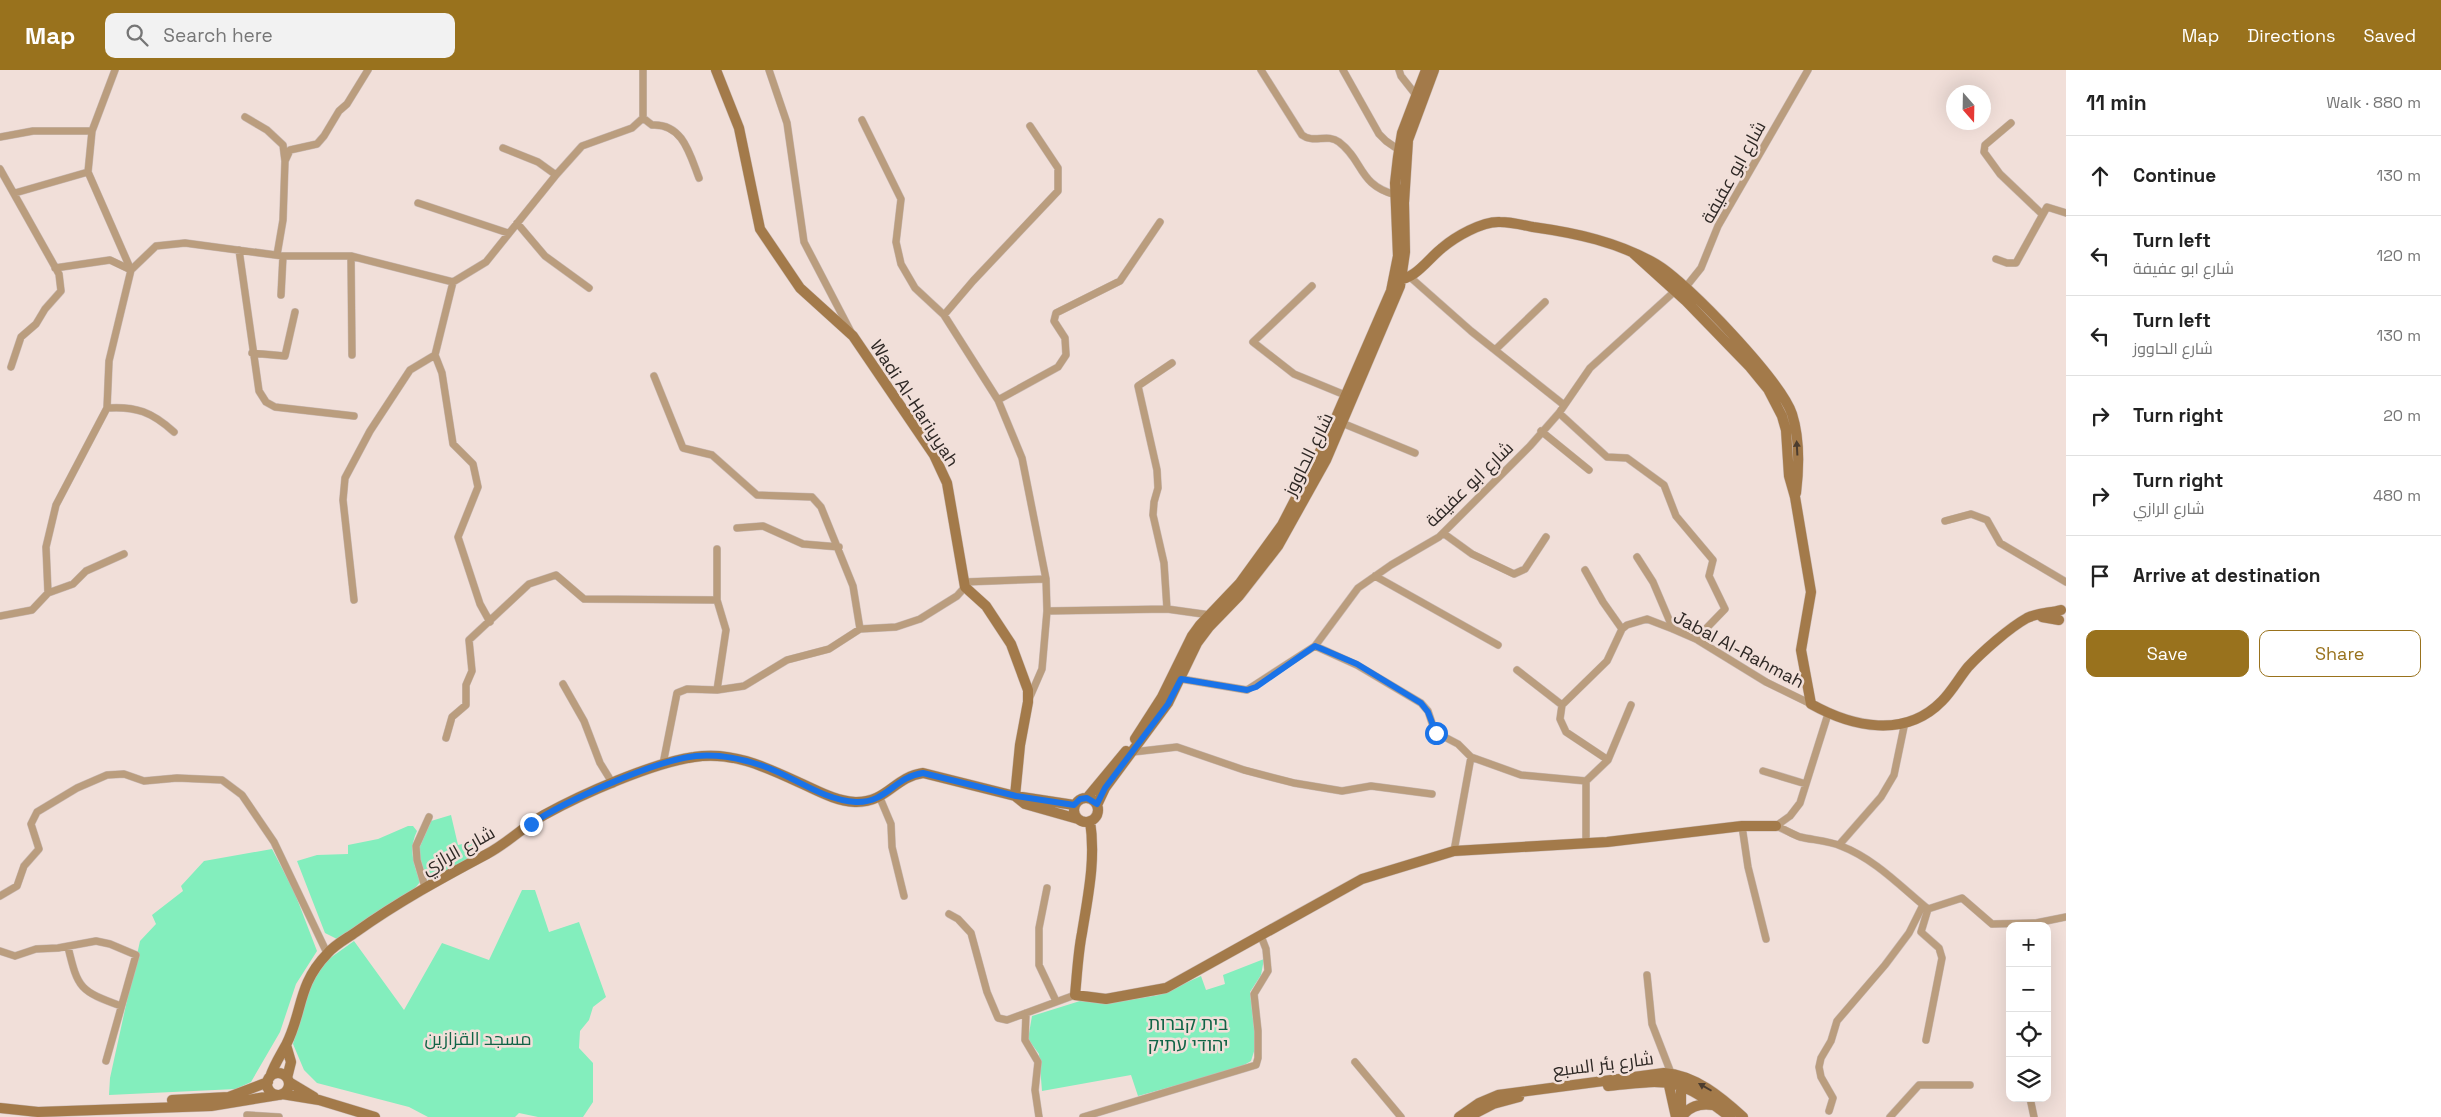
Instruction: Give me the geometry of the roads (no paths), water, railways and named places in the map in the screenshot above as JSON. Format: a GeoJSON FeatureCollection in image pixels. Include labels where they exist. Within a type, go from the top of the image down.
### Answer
{"type":"FeatureCollection","features":[{"type":"Feature","properties":{"kind":"main road","name":"Wadi Al-Hariyyah"},"geometry":{"type":"LineString","coordinates":[[716,70],[739,128],[760,229],[800,288],[853,336],[934,455],[947,483],[965,584]]}},
{"type":"Feature","properties":{"kind":"main road"},"geometry":{"type":"LineString","coordinates":[[1402,279],[1398,256],[1396,194],[1399,150],[1402,133],[1426,70]]}},
{"type":"Feature","properties":{"kind":"main road","name":"شارع الحاووز"},"geometry":{"type":"LineString","coordinates":[[1097,804],[1105,788],[1168,704],[1197,642],[1239,596],[1278,546],[1326,460],[1391,311],[1402,279],[1405,252],[1404,203],[1408,140],[1434,70]]}},
{"type":"Feature","properties":{"kind":"main road"},"geometry":{"type":"LineString","coordinates":[[1087,798],[1138,736],[1162,697],[1192,636],[1240,583],[1282,525],[1302,490],[1345,395],[1402,279],[1444,246],[1469,231],[1498,222],[1576,233],[1611,244],[1656,264],[1680,289],[1744,348],[1777,386],[1792,413],[1797,437],[1798,474],[1796,496],[1811,592],[1801,650],[1811,704],[1828,714],[1871,726],[1905,722],[1923,715],[1939,704],[1968,667],[2028,618],[2063,616]]}},
{"type":"Feature","properties":{"kind":"main road"},"geometry":{"type":"LineString","coordinates":[[965,584],[986,606],[1011,644],[1025,680],[1028,702],[1020,745],[1016,796]]}},
{"type":"Feature","properties":{"kind":"main road","name":"شارع الرازي"},"geometry":{"type":"LineString","coordinates":[[269,1080],[275,1064],[286,1045],[304,984],[327,953],[378,916],[425,887],[504,844],[542,816],[663,764],[695,756],[732,756],[762,766],[835,798],[869,802],[880,798]]}},
{"type":"Feature","properties":{"kind":"main road"},"geometry":{"type":"LineString","coordinates":[[880,798],[901,780],[910,775],[923,773],[1016,796],[1074,805]]}},
{"type":"Feature","properties":{"kind":"main road"},"geometry":{"type":"LineString","coordinates":[[1016,796],[1025,804],[1090,821]]}},
{"type":"Feature","properties":{"kind":"main road"},"geometry":{"type":"LineString","coordinates":[[1078,819],[1074,813],[1074,805],[1080,799],[1087,798],[1097,804],[1098,812],[1090,821],[1092,837],[1090,893],[1082,933],[1075,995],[1106,999],[1166,988],[1362,879],[1454,851],[1607,842],[1742,826],[1776,826]]}},
{"type":"Feature","properties":{"kind":"main road","name":"شارع الرازي"},"geometry":{"type":"LineString","coordinates":[[286,1045],[291,1062],[288,1080]]}},
{"type":"Feature","properties":{"kind":"main road"},"geometry":{"type":"LineString","coordinates":[[93,1113],[113,1103],[229,1097],[279,1074],[319,1100]]}},
{"type":"Feature","properties":{"kind":"main road","name":"شارع بئر السبع"},"geometry":{"type":"LineString","coordinates":[[1459,1117],[1479,1103],[1498,1094],[1645,1074],[1685,1077],[1712,1091],[1743,1117]]}},
{"type":"Feature","properties":{"kind":"main road"},"geometry":{"type":"LineString","coordinates":[[1670,1077],[1676,1117]]}},
{"type":"Feature","properties":{"kind":"main road","name":"شارع بئر السبع"},"geometry":{"type":"LineString","coordinates":[[1670,1077],[1730,1117]]}},
{"type":"Feature","properties":{"kind":"main road","name":"شارع بئر السبع"},"geometry":{"type":"LineString","coordinates":[[1470,1117],[1493,1104],[1525,1096],[1656,1081],[1670,1077]]}},
{"type":"Feature","properties":{"kind":"main road"},"geometry":{"type":"LineString","coordinates":[[269,1080],[270,1090],[280,1095],[319,1100],[375,1117]]}},
{"type":"Feature","properties":{"kind":"main road"},"geometry":{"type":"LineString","coordinates":[[0,1108],[38,1112],[93,1113],[248,1102],[280,1095],[288,1088],[288,1080]]}},
{"type":"Feature","properties":{"kind":"main road"},"geometry":{"type":"LineString","coordinates":[[1681,1085],[1681,1117]]}},
{"type":"Feature","properties":{"kind":"main road"},"geometry":{"type":"LineString","coordinates":[[1681,1117],[1691,1107],[1706,1104],[1714,1105]]}},
{"type":"Feature","properties":{"kind":"main road"},"geometry":{"type":"LineString","coordinates":[[184,1117],[195,1106]]}},
{"type":"Feature","properties":{"kind":"street"},"geometry":{"type":"LineString","coordinates":[[115,70],[92,131],[88,172],[130,270]]}},
{"type":"Feature","properties":{"kind":"street"},"geometry":{"type":"LineString","coordinates":[[285,161],[290,150],[317,144],[324,136],[338,111],[347,104],[368,70]]}},
{"type":"Feature","properties":{"kind":"street"},"geometry":{"type":"LineString","coordinates":[[490,622],[480,604],[458,537],[478,487],[475,472],[473,464],[454,444],[442,373],[435,354],[453,282],[486,262],[556,175],[582,146],[632,128],[643,118],[642,70]]}},
{"type":"Feature","properties":{"kind":"street"},"geometry":{"type":"LineString","coordinates":[[769,70],[787,124],[804,242],[853,336]]}},
{"type":"Feature","properties":{"kind":"street"},"geometry":{"type":"LineString","coordinates":[[1261,70],[1302,135],[1308,139],[1332,138],[1336,140],[1375,187],[1396,194]]}},
{"type":"Feature","properties":{"kind":"street"},"geometry":{"type":"LineString","coordinates":[[1343,70],[1379,134],[1399,150]]}},
{"type":"Feature","properties":{"kind":"street"},"geometry":{"type":"LineString","coordinates":[[1399,70],[1401,76],[1416,95]]}},
{"type":"Feature","properties":{"kind":"street","name":"شارع ابو عفيفة"},"geometry":{"type":"LineString","coordinates":[[1181,679],[1247,690],[1256,687],[1315,646],[1358,588],[1443,533],[1530,446],[1541,431],[1559,413],[1590,368],[1680,289],[1701,268],[1718,226],[1808,70]]}},
{"type":"Feature","properties":{"kind":"street"},"geometry":{"type":"LineString","coordinates":[[245,117],[267,130],[283,145],[285,161],[280,255],[281,295]]}},
{"type":"Feature","properties":{"kind":"street"},"geometry":{"type":"LineString","coordinates":[[643,118],[652,125],[662,125],[679,134],[686,142],[699,178]]}},
{"type":"Feature","properties":{"kind":"street"},"geometry":{"type":"LineString","coordinates":[[862,120],[901,199],[896,242],[901,264],[915,288],[944,315],[998,400],[1022,458],[1046,579],[1042,669],[1028,702]]}},
{"type":"Feature","properties":{"kind":"street"},"geometry":{"type":"LineString","coordinates":[[2011,123],[1985,145],[1984,152],[2000,174],[2042,214]]}},
{"type":"Feature","properties":{"kind":"street"},"geometry":{"type":"LineString","coordinates":[[944,315],[973,281],[1058,191],[1058,168],[1030,126]]}},
{"type":"Feature","properties":{"kind":"street"},"geometry":{"type":"LineString","coordinates":[[0,137],[33,131],[92,131]]}},
{"type":"Feature","properties":{"kind":"street"},"geometry":{"type":"LineString","coordinates":[[502,148],[538,162],[556,175]]}},
{"type":"Feature","properties":{"kind":"street"},"geometry":{"type":"LineString","coordinates":[[0,169],[59,274],[61,291],[45,309],[36,324],[21,337],[11,367]]}},
{"type":"Feature","properties":{"kind":"street"},"geometry":{"type":"LineString","coordinates":[[15,193],[88,172]]}},
{"type":"Feature","properties":{"kind":"street"},"geometry":{"type":"LineString","coordinates":[[418,203],[508,233]]}},
{"type":"Feature","properties":{"kind":"street"},"geometry":{"type":"LineString","coordinates":[[1996,259],[2007,263],[2016,263],[2047,207],[2066,213]]}},
{"type":"Feature","properties":{"kind":"street"},"geometry":{"type":"LineString","coordinates":[[998,400],[1058,368],[1066,354],[1065,338],[1054,320],[1056,313],[1120,282],[1160,222]]}},
{"type":"Feature","properties":{"kind":"street"},"geometry":{"type":"LineString","coordinates":[[517,223],[545,256],[589,288]]}},
{"type":"Feature","properties":{"kind":"street"},"geometry":{"type":"LineString","coordinates":[[48,593],[46,547],[56,505],[106,408],[109,361],[130,270],[156,246],[185,243],[280,255],[351,256],[453,282]]}},
{"type":"Feature","properties":{"kind":"street"},"geometry":{"type":"LineString","coordinates":[[239,250],[252,353],[260,394],[269,404],[354,416]]}},
{"type":"Feature","properties":{"kind":"street"},"geometry":{"type":"LineString","coordinates":[[351,256],[352,355]]}},
{"type":"Feature","properties":{"kind":"street"},"geometry":{"type":"LineString","coordinates":[[55,268],[110,260],[130,270]]}},
{"type":"Feature","properties":{"kind":"street"},"geometry":{"type":"LineString","coordinates":[[1402,279],[1564,405]]}},
{"type":"Feature","properties":{"kind":"street"},"geometry":{"type":"LineString","coordinates":[[1312,286],[1254,342],[1294,374],[1345,395]]}},
{"type":"Feature","properties":{"kind":"street"},"geometry":{"type":"LineString","coordinates":[[1495,350],[1545,302]]}},
{"type":"Feature","properties":{"kind":"street"},"geometry":{"type":"LineString","coordinates":[[252,353],[285,356],[295,312]]}},
{"type":"Feature","properties":{"kind":"street"},"geometry":{"type":"LineString","coordinates":[[354,600],[343,500],[345,478],[370,431],[410,370],[435,354]]}},
{"type":"Feature","properties":{"kind":"street"},"geometry":{"type":"LineString","coordinates":[[1167,609],[1164,563],[1153,515],[1158,488],[1157,470],[1138,386],[1172,363]]}},
{"type":"Feature","properties":{"kind":"street"},"geometry":{"type":"LineString","coordinates":[[654,376],[683,448],[712,455],[758,495],[812,497],[822,507],[853,586],[860,629]]}},
{"type":"Feature","properties":{"kind":"street"},"geometry":{"type":"LineString","coordinates":[[106,408],[127,407],[146,413],[159,420],[174,432]]}},
{"type":"Feature","properties":{"kind":"street"},"geometry":{"type":"LineString","coordinates":[[1559,413],[1607,457],[1627,458],[1664,485],[1676,516],[1713,560],[1709,576],[1726,609],[1696,639]]}},
{"type":"Feature","properties":{"kind":"street"},"geometry":{"type":"LineString","coordinates":[[1342,423],[1415,453]]}},
{"type":"Feature","properties":{"kind":"street"},"geometry":{"type":"LineString","coordinates":[[1541,431],[1589,470]]}},
{"type":"Feature","properties":{"kind":"street"},"geometry":{"type":"LineString","coordinates":[[1945,520],[1971,514],[1986,520],[2000,543],[2066,582]]}},
{"type":"Feature","properties":{"kind":"street"},"geometry":{"type":"LineString","coordinates":[[737,528],[764,526],[803,544],[839,547]]}},
{"type":"Feature","properties":{"kind":"street"},"geometry":{"type":"LineString","coordinates":[[1443,533],[1472,554],[1514,574],[1525,569],[1546,538]]}},
{"type":"Feature","properties":{"kind":"street"},"geometry":{"type":"LineString","coordinates":[[717,549],[717,600],[726,634],[717,690]]}},
{"type":"Feature","properties":{"kind":"street"},"geometry":{"type":"LineString","coordinates":[[0,616],[32,610],[48,593],[73,584],[86,571],[124,554]]}},
{"type":"Feature","properties":{"kind":"street"},"geometry":{"type":"LineString","coordinates":[[1637,557],[1653,582],[1673,629]]}},
{"type":"Feature","properties":{"kind":"street"},"geometry":{"type":"LineString","coordinates":[[1584,570],[1622,629],[1607,661],[1562,705],[1560,719],[1566,732],[1608,760]]}},
{"type":"Feature","properties":{"kind":"street"},"geometry":{"type":"LineString","coordinates":[[446,738],[452,717],[466,705],[466,684],[472,671],[469,640],[529,584],[556,576],[584,599],[717,600]]}},
{"type":"Feature","properties":{"kind":"street"},"geometry":{"type":"LineString","coordinates":[[1375,576],[1487,641],[1498,645]]}},
{"type":"Feature","properties":{"kind":"street"},"geometry":{"type":"LineString","coordinates":[[663,764],[677,694],[687,689],[717,690],[744,686],[787,660],[829,649],[860,629],[896,627],[920,619],[957,596],[965,584],[1046,579]]}},
{"type":"Feature","properties":{"kind":"street"},"geometry":{"type":"LineString","coordinates":[[1046,611],[1167,609],[1210,615]]}},
{"type":"Feature","properties":{"kind":"street","name":"Jabal Al-Rahmah"},"geometry":{"type":"LineString","coordinates":[[1622,629],[1627,625],[1647,619],[1673,629],[1696,639],[1766,682],[1811,704]]}},
{"type":"Feature","properties":{"kind":"street"},"geometry":{"type":"LineString","coordinates":[[1315,646],[1357,664],[1421,703],[1428,712],[1436,733],[1458,744],[1472,757],[1521,775],[1586,781]]}},
{"type":"Feature","properties":{"kind":"street"},"geometry":{"type":"LineString","coordinates":[[1518,670],[1562,705]]}},
{"type":"Feature","properties":{"kind":"street"},"geometry":{"type":"LineString","coordinates":[[563,684],[584,722],[600,763],[613,784]]}},
{"type":"Feature","properties":{"kind":"street"},"geometry":{"type":"LineString","coordinates":[[1586,842],[1586,781],[1608,760],[1631,705]]}},
{"type":"Feature","properties":{"kind":"street"},"geometry":{"type":"LineString","coordinates":[[1776,826],[1790,816],[1800,804],[1828,714]]}},
{"type":"Feature","properties":{"kind":"street"},"geometry":{"type":"LineString","coordinates":[[1839,845],[1881,797],[1894,774],[1905,722]]}},
{"type":"Feature","properties":{"kind":"street"},"geometry":{"type":"LineString","coordinates":[[1133,752],[1177,747],[1244,770],[1294,783],[1342,791],[1371,786],[1432,794]]}},
{"type":"Feature","properties":{"kind":"street"},"geometry":{"type":"LineString","coordinates":[[1454,851],[1472,757]]}},
{"type":"Feature","properties":{"kind":"street"},"geometry":{"type":"LineString","coordinates":[[1763,771],[1806,784]]}},
{"type":"Feature","properties":{"kind":"street"},"geometry":{"type":"LineString","coordinates":[[0,896],[17,886],[24,866],[38,849],[31,824],[37,812],[77,788],[107,775],[124,774],[144,781],[177,778],[222,780],[242,795],[274,842],[327,953]]}},
{"type":"Feature","properties":{"kind":"street"},"geometry":{"type":"LineString","coordinates":[[880,798],[891,824],[892,848],[904,896]]}},
{"type":"Feature","properties":{"kind":"street"},"geometry":{"type":"LineString","coordinates":[[425,887],[417,860],[416,846],[429,817]]}},
{"type":"Feature","properties":{"kind":"street"},"geometry":{"type":"LineString","coordinates":[[1742,826],[1748,867],[1766,939]]}},
{"type":"Feature","properties":{"kind":"street"},"geometry":{"type":"LineString","coordinates":[[1776,826],[1798,836],[1839,845],[1858,854],[1895,878],[1926,907]]}},
{"type":"Feature","properties":{"kind":"street"},"geometry":{"type":"LineString","coordinates":[[1047,888],[1039,928],[1039,965],[1056,1001]]}},
{"type":"Feature","properties":{"kind":"street"},"geometry":{"type":"LineString","coordinates":[[1829,1112],[1833,1098],[1821,1077],[1819,1067],[1820,1058],[1831,1041],[1836,1021],[1885,966],[1926,907],[1962,898],[1992,924],[2006,924]]}},
{"type":"Feature","properties":{"kind":"street"},"geometry":{"type":"LineString","coordinates":[[1926,907],[1921,932],[1939,948],[1942,958],[1926,1040]]}},
{"type":"Feature","properties":{"kind":"street"},"geometry":{"type":"LineString","coordinates":[[949,914],[958,919],[970,933],[987,992],[998,1018],[1007,1020],[1075,995]]}},
{"type":"Feature","properties":{"kind":"street"},"geometry":{"type":"LineString","coordinates":[[2045,922],[2066,917]]}},
{"type":"Feature","properties":{"kind":"street"},"geometry":{"type":"LineString","coordinates":[[1083,1117],[1256,1065],[1258,1058],[1258,1031],[1254,994],[1268,971],[1266,949],[1262,936]]}},
{"type":"Feature","properties":{"kind":"street"},"geometry":{"type":"LineString","coordinates":[[0,951],[15,956],[36,950],[68,947],[96,941],[110,944],[136,955],[106,1061]]}},
{"type":"Feature","properties":{"kind":"street"},"geometry":{"type":"LineString","coordinates":[[68,947],[76,980],[91,995],[121,1006]]}},
{"type":"Feature","properties":{"kind":"street"},"geometry":{"type":"LineString","coordinates":[[1647,975],[1652,1024],[1670,1077]]}},
{"type":"Feature","properties":{"kind":"street"},"geometry":{"type":"LineString","coordinates":[[1026,1013],[1024,1040],[1038,1062],[1035,1090],[1039,1117]]}},
{"type":"Feature","properties":{"kind":"street"},"geometry":{"type":"LineString","coordinates":[[1355,1062],[1401,1117]]}},
{"type":"Feature","properties":{"kind":"street"},"geometry":{"type":"LineString","coordinates":[[1890,1117],[1919,1085],[1970,1085]]}},
{"type":"Feature","properties":{"kind":"street"},"geometry":{"type":"LineString","coordinates":[[248,1102],[246,1116],[280,1117]]}},
{"type":"Feature","properties":{"kind":"street"},"geometry":{"type":"LineString","coordinates":[[2031,1102],[2034,1117]]}},
{"type":"Feature","properties":{"kind":"park label","name":"בית קברות יהודי עתיק"},"geometry":{"type":"Point","coordinates":[1188,1033]}},
{"type":"Feature","properties":{"kind":"park label","name":"مسجد القزازين"},"geometry":{"type":"Point","coordinates":[478,1038]}}]}
